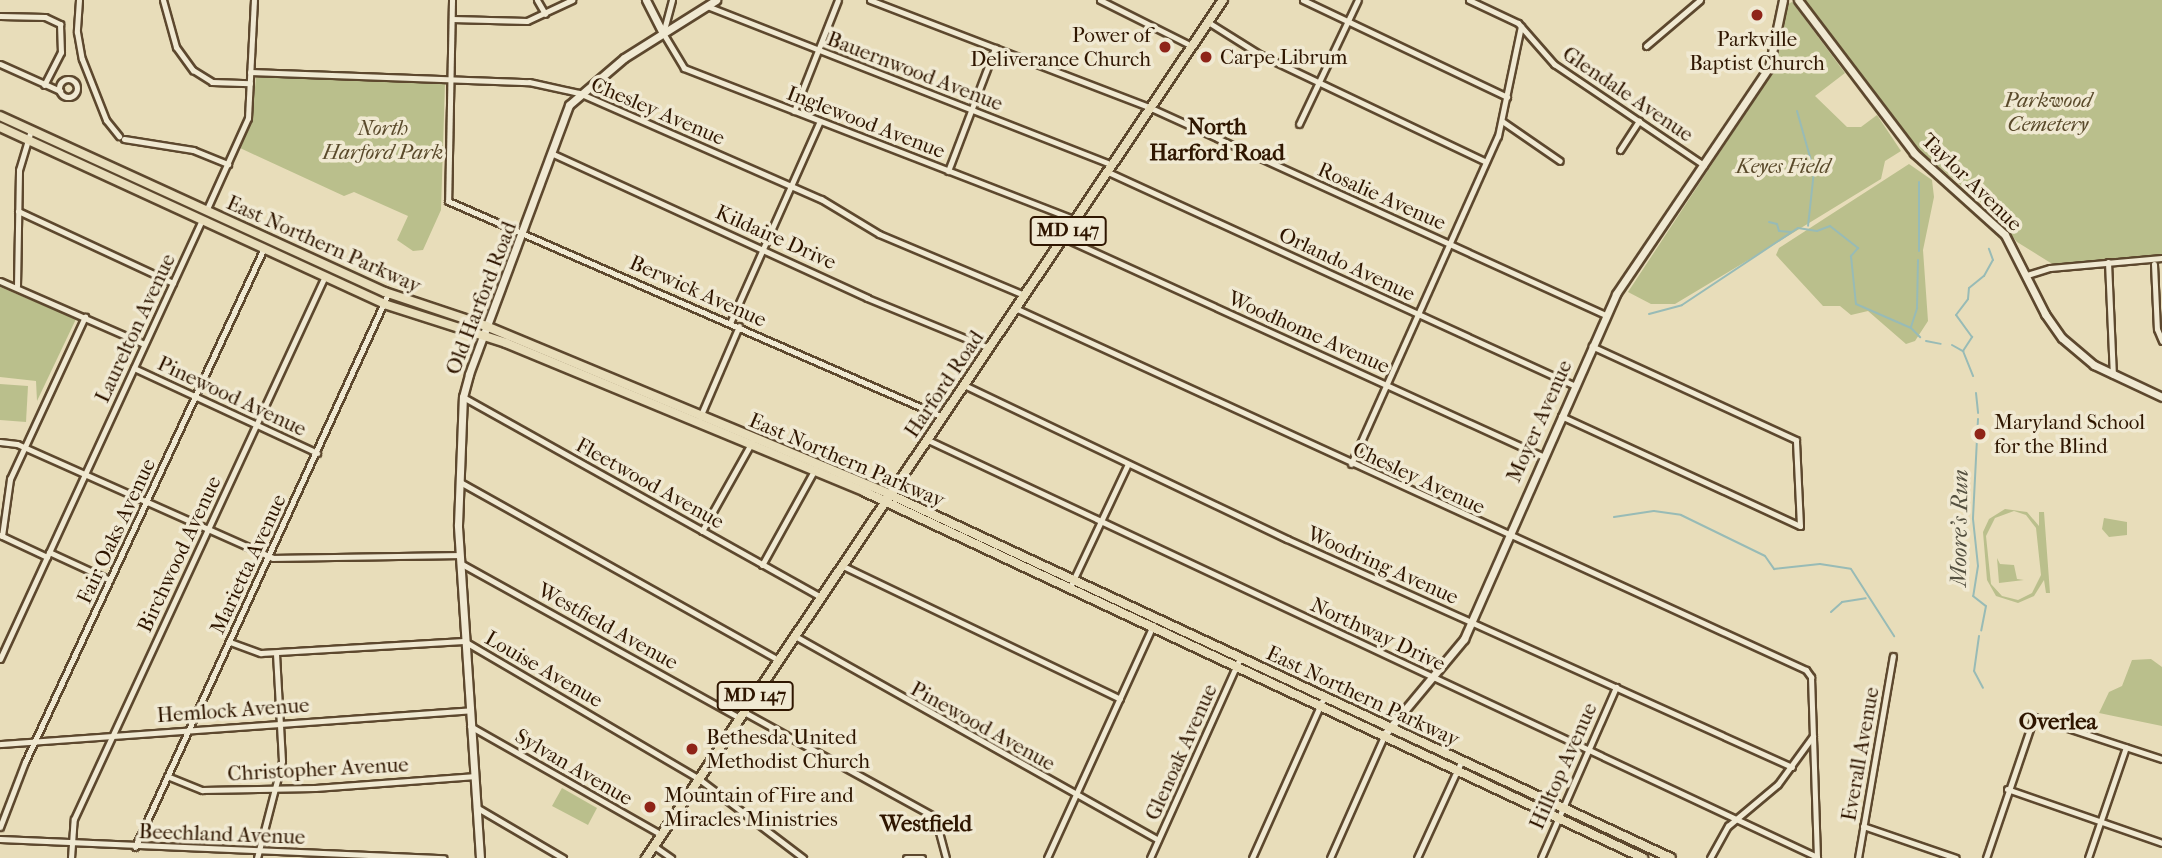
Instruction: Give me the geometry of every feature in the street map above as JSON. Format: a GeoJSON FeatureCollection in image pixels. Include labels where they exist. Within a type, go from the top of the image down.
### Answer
{"type":"FeatureCollection","features":[{"type":"Feature","properties":{"kind":"main road","name":"Harford Road"},"geometry":{"type":"LineString","coordinates":[[646,858],[1223,0]]}},
{"type":"Feature","properties":{"kind":"main road","name":"East Northern Parkway"},"geometry":{"type":"LineString","coordinates":[[0,116],[388,294],[485,330],[889,498],[1322,701],[1457,771],[1643,858]]}},
{"type":"Feature","properties":{"kind":"main road","name":"East Northern Parkway"},"geometry":{"type":"LineString","coordinates":[[0,127],[384,304],[485,330]]}},
{"type":"Feature","properties":{"kind":"main road","name":"East Northern Parkway"},"geometry":{"type":"LineString","coordinates":[[1386,732],[1461,762],[1671,858]]}},
{"type":"Feature","properties":{"kind":"main road"},"geometry":{"type":"LineString","coordinates":[[1623,848],[1629,839]]}},
{"type":"Feature","properties":{"kind":"street"},"geometry":{"type":"LineString","coordinates":[[79,0],[77,32],[82,59],[103,115],[122,138],[194,150],[228,164]]}},
{"type":"Feature","properties":{"kind":"street"},"geometry":{"type":"LineString","coordinates":[[163,0],[172,39],[193,70],[212,82],[250,83]]}},
{"type":"Feature","properties":{"kind":"street","name":"Laurelton Avenue"},"geometry":{"type":"LineString","coordinates":[[0,659],[248,118],[254,0]]}},
{"type":"Feature","properties":{"kind":"street"},"geometry":{"type":"LineString","coordinates":[[450,79],[452,0]]}},
{"type":"Feature","properties":{"kind":"street"},"geometry":{"type":"LineString","coordinates":[[537,0],[545,14]]}},
{"type":"Feature","properties":{"kind":"street"},"geometry":{"type":"LineString","coordinates":[[452,19],[522,22],[572,0]]}},
{"type":"Feature","properties":{"kind":"street"},"geometry":{"type":"LineString","coordinates":[[646,0],[663,33]]}},
{"type":"Feature","properties":{"kind":"street"},"geometry":{"type":"LineString","coordinates":[[663,33],[672,0]]}},
{"type":"Feature","properties":{"kind":"street","name":"Old Harford Road"},"geometry":{"type":"LineString","coordinates":[[480,858],[460,559],[463,397],[485,330],[525,233],[562,117],[579,93],[663,33],[716,0]]}},
{"type":"Feature","properties":{"kind":"street"},"geometry":{"type":"LineString","coordinates":[[794,111],[838,0]]}},
{"type":"Feature","properties":{"kind":"street","name":"Rosalie Avenue"},"geometry":{"type":"LineString","coordinates":[[870,0],[1151,108],[1606,315]]}},
{"type":"Feature","properties":{"kind":"street"},"geometry":{"type":"LineString","coordinates":[[1100,0],[1192,46]]}},
{"type":"Feature","properties":{"kind":"street"},"geometry":{"type":"LineString","coordinates":[[1303,0],[1507,97]]}},
{"type":"Feature","properties":{"kind":"street"},"geometry":{"type":"LineString","coordinates":[[1298,124],[1358,0]]}},
{"type":"Feature","properties":{"kind":"street","name":"Glendale Avenue"},"geometry":{"type":"LineString","coordinates":[[1469,0],[1521,26],[1549,60],[1704,165]]}},
{"type":"Feature","properties":{"kind":"street"},"geometry":{"type":"LineString","coordinates":[[1646,46],[1700,0]]}},
{"type":"Feature","properties":{"kind":"street","name":"Moyer Avenue"},"geometry":{"type":"LineString","coordinates":[[1330,858],[1386,732],[1455,651],[1471,623],[1573,385],[1606,315],[1769,67],[1783,0]]}},
{"type":"Feature","properties":{"kind":"street","name":"Taylor Avenue"},"geometry":{"type":"LineString","coordinates":[[1798,0],[1909,147],[1994,223],[2027,275],[2056,331],[2077,352],[2113,375],[2162,397]]}},
{"type":"Feature","properties":{"kind":"street","name":"Bauernwood Avenue"},"geometry":{"type":"LineString","coordinates":[[707,6],[972,109],[1110,168]]}},
{"type":"Feature","properties":{"kind":"street"},"geometry":{"type":"LineString","coordinates":[[0,16],[57,21],[62,46],[44,85]]}},
{"type":"Feature","properties":{"kind":"street"},"geometry":{"type":"LineString","coordinates":[[1208,22],[1247,48],[1486,162]]}},
{"type":"Feature","properties":{"kind":"street"},"geometry":{"type":"LineString","coordinates":[[1352,464],[1502,121],[1521,26]]}},
{"type":"Feature","properties":{"kind":"street","name":"Inglewood Avenue"},"geometry":{"type":"LineString","coordinates":[[663,33],[684,68],[1075,220]]}},
{"type":"Feature","properties":{"kind":"street"},"geometry":{"type":"LineString","coordinates":[[948,171],[995,48]]}},
{"type":"Feature","properties":{"kind":"street"},"geometry":{"type":"LineString","coordinates":[[0,64],[60,91]]}},
{"type":"Feature","properties":{"kind":"street","name":"Chesley Avenue"},"geometry":{"type":"LineString","coordinates":[[250,72],[529,82],[579,93],[831,204],[879,234],[1024,295]]}},
{"type":"Feature","properties":{"kind":"street","name":"Berwick Avenue"},"geometry":{"type":"LineString","coordinates":[[450,79],[446,192],[451,202],[943,417]]}},
{"type":"Feature","properties":{"kind":"street"},"geometry":{"type":"LineString","coordinates":[[730,323],[820,121]]}},
{"type":"Feature","properties":{"kind":"street"},"geometry":{"type":"LineString","coordinates":[[1502,121],[1560,161]]}},
{"type":"Feature","properties":{"kind":"street"},"geometry":{"type":"LineString","coordinates":[[1620,150],[1639,121]]}},
{"type":"Feature","properties":{"kind":"street"},"geometry":{"type":"LineString","coordinates":[[17,286],[18,211],[26,140],[31,130]]}},
{"type":"Feature","properties":{"kind":"street","name":"Kildaire Drive"},"geometry":{"type":"LineString","coordinates":[[550,153],[989,348]]}},
{"type":"Feature","properties":{"kind":"street","name":"Orlando Avenue"},"geometry":{"type":"LineString","coordinates":[[1110,168],[1573,385]]}},
{"type":"Feature","properties":{"kind":"street"},"geometry":{"type":"LineString","coordinates":[[18,211],[173,283]]}},
{"type":"Feature","properties":{"kind":"street","name":"Woodhome Avenue"},"geometry":{"type":"LineString","coordinates":[[1064,238],[1542,456]]}},
{"type":"Feature","properties":{"kind":"street","name":"Fair Oaks Avenue"},"geometry":{"type":"LineString","coordinates":[[0,827],[37,740],[264,248]]}},
{"type":"Feature","properties":{"kind":"street"},"geometry":{"type":"LineString","coordinates":[[2027,275],[2108,262],[2162,258]]}},
{"type":"Feature","properties":{"kind":"street"},"geometry":{"type":"LineString","coordinates":[[2108,262],[2113,375]]}},
{"type":"Feature","properties":{"kind":"street"},"geometry":{"type":"LineString","coordinates":[[2154,264],[2157,329],[2162,341]]}},
{"type":"Feature","properties":{"kind":"street","name":"Birchwood Avenue"},"geometry":{"type":"LineString","coordinates":[[71,858],[74,819],[329,267]]}},
{"type":"Feature","properties":{"kind":"street","name":"Pinewood Avenue"},"geometry":{"type":"LineString","coordinates":[[0,281],[17,286],[144,344]]}},
{"type":"Feature","properties":{"kind":"street","name":"Marietta Avenue"},"geometry":{"type":"LineString","coordinates":[[135,847],[388,294]]}},
{"type":"Feature","properties":{"kind":"street","name":"Chesley Avenue"},"geometry":{"type":"LineString","coordinates":[[1015,308],[1508,537],[1810,673],[1813,736]]}},
{"type":"Feature","properties":{"kind":"street"},"geometry":{"type":"LineString","coordinates":[[85,317],[6,489],[1,536],[110,580]]}},
{"type":"Feature","properties":{"kind":"street"},"geometry":{"type":"LineString","coordinates":[[699,420],[738,326]]}},
{"type":"Feature","properties":{"kind":"street"},"geometry":{"type":"LineString","coordinates":[[1560,416],[1800,526],[1796,440],[1592,346]]}},
{"type":"Feature","properties":{"kind":"street","name":"Pinewood Avenue"},"geometry":{"type":"LineString","coordinates":[[134,368],[317,453]]}},
{"type":"Feature","properties":{"kind":"street","name":"Woodring Avenue"},"geometry":{"type":"LineString","coordinates":[[964,385],[1471,623],[1792,767]]}},
{"type":"Feature","properties":{"kind":"street","name":"Fleetwood Avenue"},"geometry":{"type":"LineString","coordinates":[[463,397],[821,597]]}},
{"type":"Feature","properties":{"kind":"street","name":"Northway Drive"},"geometry":{"type":"LineString","coordinates":[[928,440],[1816,857]]}},
{"type":"Feature","properties":{"kind":"street","name":"Westfield Avenue"},"geometry":{"type":"LineString","coordinates":[[0,442],[24,448],[85,474],[268,557],[460,559],[742,715],[932,814],[940,826],[946,858]]}},
{"type":"Feature","properties":{"kind":"street"},"geometry":{"type":"LineString","coordinates":[[702,531],[752,442]]}},
{"type":"Feature","properties":{"kind":"street"},"geometry":{"type":"LineString","coordinates":[[1071,584],[1128,464]]}},
{"type":"Feature","properties":{"kind":"street"},"geometry":{"type":"LineString","coordinates":[[762,565],[816,467]]}},
{"type":"Feature","properties":{"kind":"street"},"geometry":{"type":"LineString","coordinates":[[460,482],[779,660]]}},
{"type":"Feature","properties":{"kind":"street"},"geometry":{"type":"LineString","coordinates":[[843,566],[1119,699]]}},
{"type":"Feature","properties":{"kind":"street"},"geometry":{"type":"LineString","coordinates":[[1046,858],[1154,623]]}},
{"type":"Feature","properties":{"kind":"street","name":"Pinewood Avenue"},"geometry":{"type":"LineString","coordinates":[[795,636],[1158,840]]}},
{"type":"Feature","properties":{"kind":"street","name":"Louise Avenue"},"geometry":{"type":"LineString","coordinates":[[230,642],[255,653],[276,653],[464,641],[699,779],[793,855],[803,858]]}},
{"type":"Feature","properties":{"kind":"street"},"geometry":{"type":"LineString","coordinates":[[258,855],[278,789],[281,723],[276,653]]}},
{"type":"Feature","properties":{"kind":"street","name":"Everall Avenue"},"geometry":{"type":"LineString","coordinates":[[1858,858],[1893,656]]}},
{"type":"Feature","properties":{"kind":"street","name":"Glenoak Avenue"},"geometry":{"type":"LineString","coordinates":[[1150,858],[1238,662]]}},
{"type":"Feature","properties":{"kind":"street","name":"Hilltop Avenue"},"geometry":{"type":"LineString","coordinates":[[1541,858],[1616,687]]}},
{"type":"Feature","properties":{"kind":"street"},"geometry":{"type":"LineString","coordinates":[[1252,858],[1322,701]]}},
{"type":"Feature","properties":{"kind":"street","name":"Hemlock Avenue"},"geometry":{"type":"LineString","coordinates":[[0,744],[469,710]]}},
{"type":"Feature","properties":{"kind":"street"},"geometry":{"type":"LineString","coordinates":[[1986,858],[2007,789],[2034,718],[2162,759]]}},
{"type":"Feature","properties":{"kind":"street","name":"Sylvan Avenue"},"geometry":{"type":"LineString","coordinates":[[470,726],[662,835]]}},
{"type":"Feature","properties":{"kind":"street"},"geometry":{"type":"LineString","coordinates":[[1710,858],[1736,818],[1770,792],[1792,767],[1807,737],[1813,736],[1816,857]]}},
{"type":"Feature","properties":{"kind":"street"},"geometry":{"type":"LineString","coordinates":[[2088,858],[2126,747]]}},
{"type":"Feature","properties":{"kind":"street"},"geometry":{"type":"LineString","coordinates":[[1417,858],[1461,762]]}},
{"type":"Feature","properties":{"kind":"street","name":"Christopher Avenue"},"geometry":{"type":"LineString","coordinates":[[167,776],[202,790],[278,789],[473,776]]}},
{"type":"Feature","properties":{"kind":"street"},"geometry":{"type":"LineString","coordinates":[[2007,789],[2162,843]]}},
{"type":"Feature","properties":{"kind":"street"},"geometry":{"type":"LineString","coordinates":[[476,807],[563,858]]}},
{"type":"Feature","properties":{"kind":"street"},"geometry":{"type":"LineString","coordinates":[[1863,826],[1956,858]]}},
{"type":"Feature","properties":{"kind":"street","name":"Beechland Avenue"},"geometry":{"type":"LineString","coordinates":[[0,839],[258,855],[444,858]]}},
{"type":"Feature","properties":{"kind":"street"},"geometry":{"type":"LineString","coordinates":[[654,846],[671,858]]}},
{"type":"Feature","properties":{"kind":"street"},"geometry":{"type":"LineString","coordinates":[[906,858],[915,855],[922,858]]}},
{"type":"Feature","properties":{"kind":"green space","name":"Parkwood Cemetery"},"geometry":{"type":"Polygon","coordinates":[[[1805,0],[2162,0],[2162,254],[2054,265],[2017,242],[1990,210],[1918,149],[1805,0]]]}},
{"type":"Feature","properties":{"kind":"green space","name":"Keyes Field"},"geometry":{"type":"Polygon","coordinates":[[[1792,2],[1845,73],[1815,96],[1847,127],[1861,127],[1877,115],[1901,151],[1885,161],[1881,179],[1770,247],[1675,304],[1651,304],[1628,292],[1776,67],[1788,4],[1792,2]]]}},
{"type":"Feature","properties":{"kind":"green space","name":"North Harford Park"},"geometry":{"type":"Polygon","coordinates":[[[256,77],[445,83],[441,210],[423,250],[413,251],[397,240],[408,216],[354,192],[344,196],[240,148],[252,118],[256,77]]]}},
{"type":"Feature","properties":{"kind":"green space"},"geometry":{"type":"Polygon","coordinates":[[[1909,164],[1932,180],[1934,197],[1923,250],[1928,321],[1915,341],[1906,344],[1868,311],[1851,315],[1840,306],[1823,306],[1776,255],[1779,248],[1909,164]]]}},
{"type":"Feature","properties":{"kind":"green space"},"geometry":{"type":"Polygon","coordinates":[[[0,287],[76,319],[37,401],[36,381],[0,377],[0,287]]]}},
{"type":"Feature","properties":{"kind":"green space"},"geometry":{"type":"Polygon","coordinates":[[[0,384],[28,386],[26,422],[0,420],[0,384]]]}},
{"type":"Feature","properties":{"kind":"green space"},"geometry":{"type":"Polygon","coordinates":[[[2005,509],[2027,512],[2039,526],[2039,512],[2044,512],[2050,593],[2046,593],[2044,580],[2034,596],[2018,603],[1996,596],[1987,580],[1983,532],[1989,519],[2005,509]],[[2014,511],[1995,518],[1986,536],[1991,584],[2002,596],[2018,600],[2032,593],[2041,575],[2036,528],[2026,515],[2014,511]]]}},
{"type":"Feature","properties":{"kind":"green space"},"geometry":{"type":"Polygon","coordinates":[[[2104,518],[2127,522],[2127,535],[2109,537],[2102,529],[2104,518]]]}},
{"type":"Feature","properties":{"kind":"green space"},"geometry":{"type":"Polygon","coordinates":[[[1997,558],[2000,564],[2014,565],[2017,579],[2024,580],[1999,583],[1997,558]]]}},
{"type":"Feature","properties":{"kind":"green space"},"geometry":{"type":"Polygon","coordinates":[[[2151,659],[2162,667],[2162,726],[2099,713],[2109,692],[2122,686],[2132,660],[2151,659]]]}},
{"type":"Feature","properties":{"kind":"green space"},"geometry":{"type":"Polygon","coordinates":[[[562,788],[597,808],[588,825],[552,806],[562,788]]]}},
{"type":"Feature","properties":{"kind":"waterway","name":"Moore's Run"},"geometry":{"type":"LineString","coordinates":[[1797,111],[1814,171],[1808,226]]}},
{"type":"Feature","properties":{"kind":"waterway","name":"Moore's Run"},"geometry":{"type":"LineString","coordinates":[[1919,182],[1919,251]]}},
{"type":"Feature","properties":{"kind":"waterway","name":"Moore's Run"},"geometry":{"type":"LineString","coordinates":[[1769,222],[1777,224],[1779,231],[1791,232]]}},
{"type":"Feature","properties":{"kind":"waterway","name":"Moore's Run"},"geometry":{"type":"LineString","coordinates":[[1649,314],[1682,305],[1798,228],[1817,231],[1830,226],[1858,248],[1851,256],[1856,304],[1911,328],[1920,337]]}},
{"type":"Feature","properties":{"kind":"waterway","name":"Moore's Run"},"geometry":{"type":"LineString","coordinates":[[1963,351],[1972,337],[1956,315],[1968,299],[1969,288],[1984,276],[1993,260],[1989,249]]}},
{"type":"Feature","properties":{"kind":"waterway","name":"Moore's Run"},"geometry":{"type":"LineString","coordinates":[[1911,327],[1917,308],[1918,260]]}},
{"type":"Feature","properties":{"kind":"waterway","name":"Moore's Run"},"geometry":{"type":"LineString","coordinates":[[1926,341],[1941,344]]}},
{"type":"Feature","properties":{"kind":"waterway","name":"Moore's Run"},"geometry":{"type":"LineString","coordinates":[[1952,345],[1963,351],[1973,376]]}},
{"type":"Feature","properties":{"kind":"waterway","name":"Moore's Run"},"geometry":{"type":"LineString","coordinates":[[1976,393],[1978,413]]}},
{"type":"Feature","properties":{"kind":"waterway","name":"Moore's Run"},"geometry":{"type":"LineString","coordinates":[[1978,419],[1973,519],[1978,566],[1973,596],[1986,606],[1981,631]]}},
{"type":"Feature","properties":{"kind":"waterway"},"geometry":{"type":"LineString","coordinates":[[1614,517],[1654,511],[1681,515],[1765,556],[1774,569],[1820,564],[1851,569],[1894,636]]}},
{"type":"Feature","properties":{"kind":"waterway"},"geometry":{"type":"LineString","coordinates":[[1831,612],[1842,602],[1866,598]]}},
{"type":"Feature","properties":{"kind":"waterway","name":"Moore's Run"},"geometry":{"type":"LineString","coordinates":[[1979,636],[1974,671],[1983,688]]}},
{"type":"Feature","properties":{"kind":"place","name":"Parkville Baptist Church"},"geometry":{"type":"Point","coordinates":[1757,15]}},
{"type":"Feature","properties":{"kind":"place","name":"Power of Deliverance Church"},"geometry":{"type":"Point","coordinates":[1165,47]}},
{"type":"Feature","properties":{"kind":"place","name":"Carpe Librum"},"geometry":{"type":"Point","coordinates":[1206,57]}},
{"type":"Feature","properties":{"kind":"place","name":"Maryland School for the Blind"},"geometry":{"type":"Point","coordinates":[1980,434]}},
{"type":"Feature","properties":{"kind":"place","name":"Bethesda United Methodist Church"},"geometry":{"type":"Point","coordinates":[692,749]}},
{"type":"Feature","properties":{"kind":"place","name":"Mountain of Fire and Miracles Ministries"},"geometry":{"type":"Point","coordinates":[650,807]}},
{"type":"Feature","properties":{"kind":"district","name":"North Harford Road"},"geometry":{"type":"Point","coordinates":[1217,140]}},
{"type":"Feature","properties":{"kind":"district","name":"Overlea"},"geometry":{"type":"Point","coordinates":[2058,722]}},
{"type":"Feature","properties":{"kind":"district","name":"Westfield"},"geometry":{"type":"Point","coordinates":[926,824]}}]}
